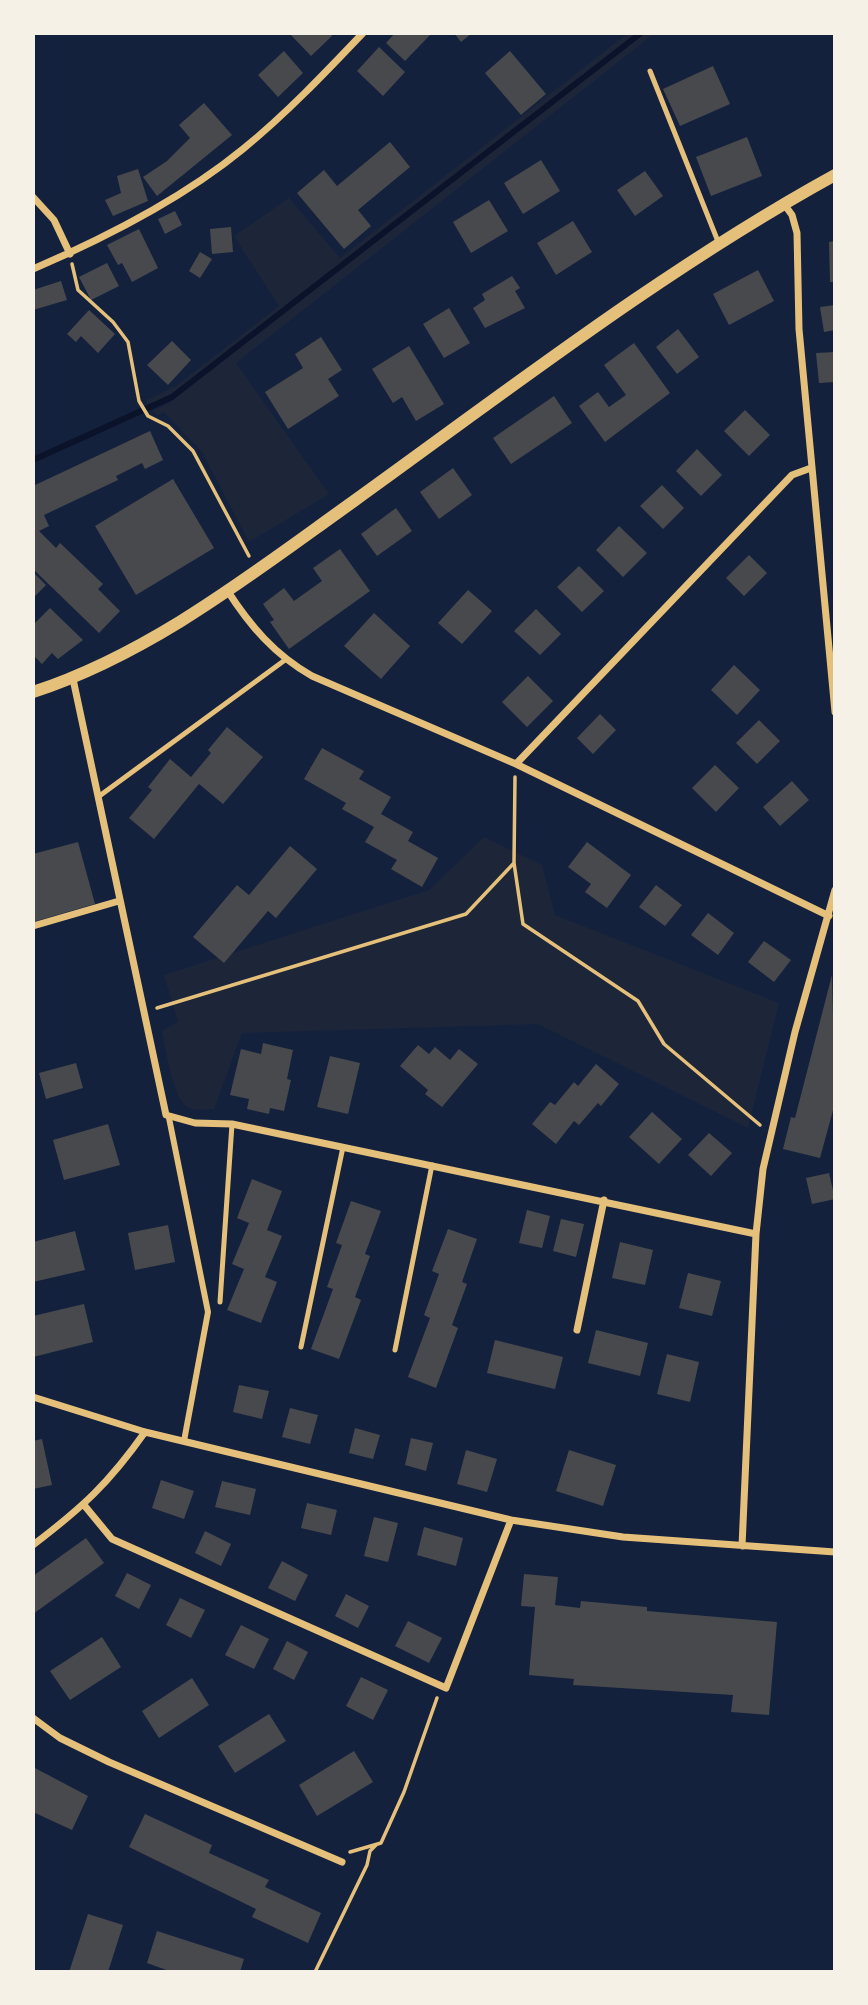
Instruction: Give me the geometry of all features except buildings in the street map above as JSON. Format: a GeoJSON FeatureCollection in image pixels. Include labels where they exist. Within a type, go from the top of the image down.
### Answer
{"type":"FeatureCollection","features":[{"type":"Feature","properties":{"kind":"street"},"geometry":{"type":"LineString","coordinates":[[33,270],[70,254],[179,193],[242,150],[313,86],[363,33]]}},
{"type":"Feature","properties":{"kind":"street"},"geometry":{"type":"LineString","coordinates":[[33,692],[73,679],[131,649],[227,590],[628,304],[783,204],[835,175]]}},
{"type":"Feature","properties":{"kind":"street"},"geometry":{"type":"LineString","coordinates":[[33,197],[54,220],[70,254]]}},
{"type":"Feature","properties":{"kind":"street"},"geometry":{"type":"LineString","coordinates":[[783,204],[792,215],[797,233],[799,330],[835,712]]}},
{"type":"Feature","properties":{"kind":"street"},"geometry":{"type":"LineString","coordinates":[[516,764],[792,475],[811,468]]}},
{"type":"Feature","properties":{"kind":"street"},"geometry":{"type":"LineString","coordinates":[[227,590],[254,629],[285,660],[312,676],[516,764],[829,916]]}},
{"type":"Feature","properties":{"kind":"street"},"geometry":{"type":"LineString","coordinates":[[73,679],[142,1013],[166,1115],[169,1118],[208,1312],[184,1441]]}},
{"type":"Feature","properties":{"kind":"street"},"geometry":{"type":"LineString","coordinates":[[742,1546],[756,1234],[770,1133],[794,1032],[835,890]]}},
{"type":"Feature","properties":{"kind":"street"},"geometry":{"type":"LineString","coordinates":[[33,926],[119,901]]}},
{"type":"Feature","properties":{"kind":"street"},"geometry":{"type":"LineString","coordinates":[[169,1118],[195,1123],[232,1124],[756,1234]]}},
{"type":"Feature","properties":{"kind":"street"},"geometry":{"type":"LineString","coordinates":[[577,1330],[604,1200]]}},
{"type":"Feature","properties":{"kind":"street"},"geometry":{"type":"LineString","coordinates":[[33,1397],[145,1432],[512,1520],[623,1537],[835,1552]]}},
{"type":"Feature","properties":{"kind":"street"},"geometry":{"type":"LineString","coordinates":[[33,1545],[84,1505],[113,1476],[145,1432]]}},
{"type":"Feature","properties":{"kind":"street"},"geometry":{"type":"LineString","coordinates":[[84,1505],[112,1539],[446,1688],[512,1520]]}},
{"type":"Feature","properties":{"kind":"street"},"geometry":{"type":"LineString","coordinates":[[33,1718],[60,1738],[109,1762],[342,1862]]}},
{"type":"Feature","properties":{"kind":"lane"},"geometry":{"type":"LineString","coordinates":[[650,71],[720,246]]}},
{"type":"Feature","properties":{"kind":"lane"},"geometry":{"type":"LineString","coordinates":[[98,797],[285,660]]}},
{"type":"Feature","properties":{"kind":"lane"},"geometry":{"type":"LineString","coordinates":[[220,1302],[232,1124]]}},
{"type":"Feature","properties":{"kind":"lane"},"geometry":{"type":"LineString","coordinates":[[302,1347],[342,1147]]}},
{"type":"Feature","properties":{"kind":"lane"},"geometry":{"type":"LineString","coordinates":[[396,1350],[432,1166]]}},
{"type":"Feature","properties":{"kind":"path"},"geometry":{"type":"LineString","coordinates":[[70,254],[79,290],[113,322],[128,342],[139,401],[148,416],[168,426],[193,451],[257,570]]}},
{"type":"Feature","properties":{"kind":"path"},"geometry":{"type":"LineString","coordinates":[[516,764],[514,863],[523,924],[638,1001],[664,1044],[770,1133]]}},
{"type":"Feature","properties":{"kind":"path"},"geometry":{"type":"LineString","coordinates":[[142,1013],[466,914],[514,863]]}},
{"type":"Feature","properties":{"kind":"path"},"geometry":{"type":"LineString","coordinates":[[315,1972],[367,1865],[370,1851],[381,1843],[404,1792],[441,1686]]}},
{"type":"Feature","properties":{"kind":"path"},"geometry":{"type":"LineString","coordinates":[[342,1862],[352,1850],[381,1843]]}},
{"type":"Feature","properties":{"kind":"shaded area"},"geometry":{"type":"Polygon","coordinates":[[[628,33],[637,33],[171,395],[146,406],[147,400],[176,386],[279,306],[234,236],[289,198],[340,258],[628,33]]]}},
{"type":"Feature","properties":{"kind":"shaded area"},"geometry":{"type":"Polygon","coordinates":[[[645,33],[655,33],[236,363],[329,494],[249,542],[202,452],[164,412],[158,415],[152,411],[169,403],[645,33]]]}},
{"type":"Feature","properties":{"kind":"shaded area"},"geometry":{"type":"Polygon","coordinates":[[[484,837],[542,865],[555,915],[779,1003],[748,1128],[538,1024],[242,1033],[214,1109],[196,1110],[186,1106],[173,1082],[162,1031],[178,1022],[164,975],[429,890],[484,837]]]}},
{"type":"Feature","properties":{"kind":"waterway"},"geometry":{"type":"LineString","coordinates":[[33,460],[172,397],[641,33]]}}]}
